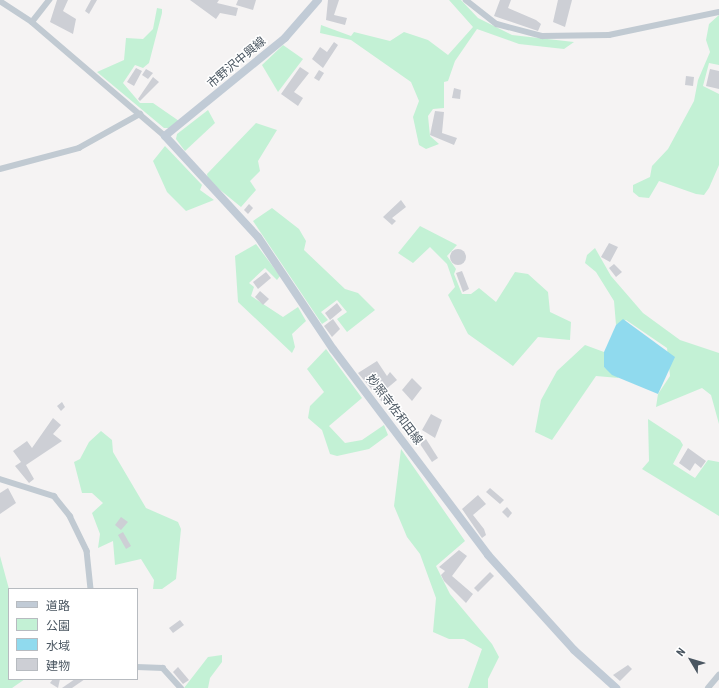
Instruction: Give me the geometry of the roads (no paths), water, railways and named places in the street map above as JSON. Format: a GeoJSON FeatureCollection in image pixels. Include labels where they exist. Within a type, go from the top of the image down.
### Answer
{"type":"FeatureCollection","features":[{"type":"Feature","properties":{"kind":"main road","name":"市野沢中興線"},"geometry":{"type":"LineString","coordinates":[[165,136],[285,38],[318,0]]}},
{"type":"Feature","properties":{"kind":"main road","name":"妙照寺佐和田線"},"geometry":{"type":"LineString","coordinates":[[165,136],[258,238],[333,349],[488,555],[574,650],[616,688]]}},
{"type":"Feature","properties":{"kind":"street"},"geometry":{"type":"LineString","coordinates":[[32,22],[49,0]]}},
{"type":"Feature","properties":{"kind":"street"},"geometry":{"type":"LineString","coordinates":[[466,0],[497,24],[542,36],[609,35],[719,12]]}},
{"type":"Feature","properties":{"kind":"street"},"geometry":{"type":"LineString","coordinates":[[0,1],[32,22],[165,136]]}},
{"type":"Feature","properties":{"kind":"street"},"geometry":{"type":"LineString","coordinates":[[0,169],[79,148],[140,114]]}},
{"type":"Feature","properties":{"kind":"street"},"geometry":{"type":"LineString","coordinates":[[0,479],[54,496],[70,516],[87,551],[91,588]]}},
{"type":"Feature","properties":{"kind":"street"},"geometry":{"type":"LineString","coordinates":[[138,667],[163,668],[181,688]]}},
{"type":"Feature","properties":{"kind":"street"},"geometry":{"type":"LineString","coordinates":[[708,688],[719,675]]}},
{"type":"Feature","properties":{"kind":"water"},"geometry":{"type":"Polygon","coordinates":[[[623,319],[675,357],[658,394],[612,375],[604,367],[604,352],[616,325],[623,319]]]}}]}
